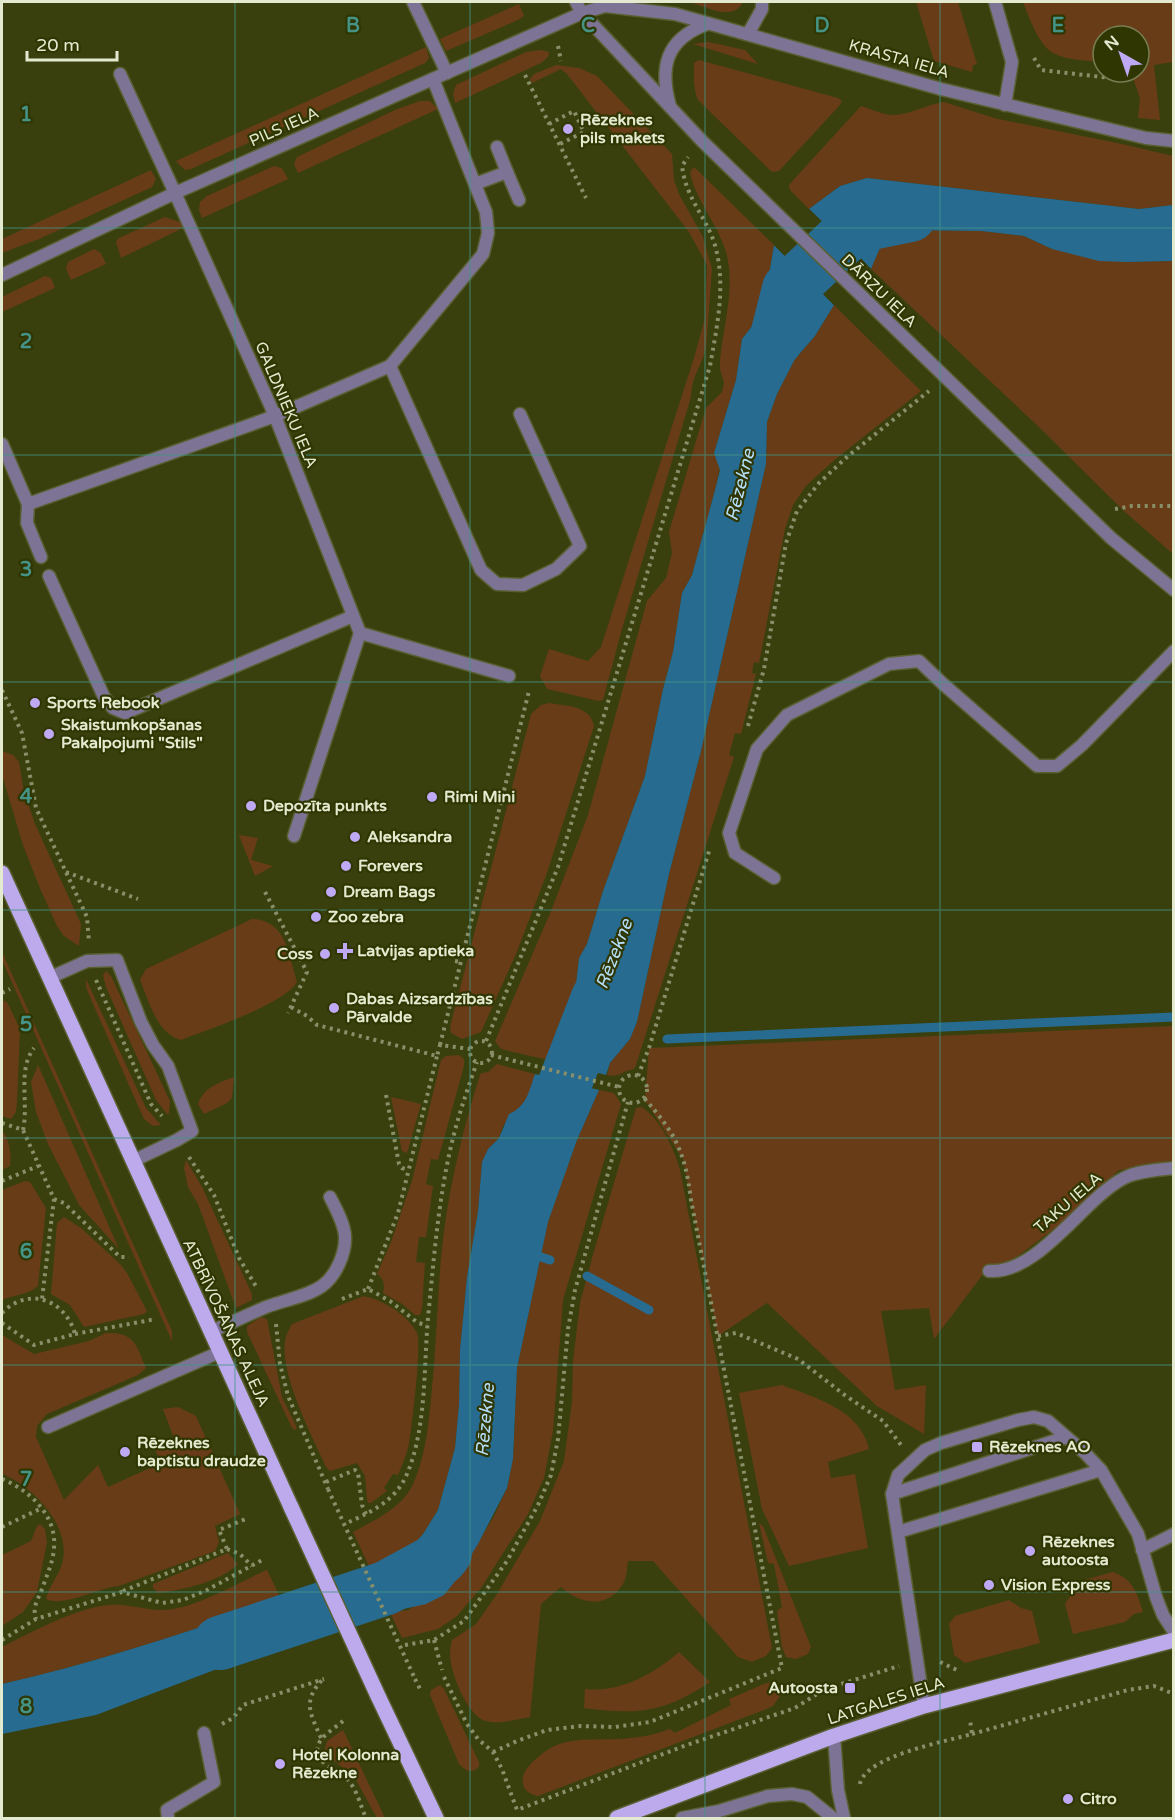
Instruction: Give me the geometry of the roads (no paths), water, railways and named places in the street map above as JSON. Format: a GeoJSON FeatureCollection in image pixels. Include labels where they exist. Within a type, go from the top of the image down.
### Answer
{"type":"FeatureCollection","features":[{"type":"Feature","properties":{"kind":"main road","name":"ATBRĪVOŠANAS ALEJA"},"geometry":{"type":"LineString","coordinates":[[2,873],[210,1332],[436,1818]]}},
{"type":"Feature","properties":{"kind":"main road","name":"LATGALES IELA"},"geometry":{"type":"LineString","coordinates":[[629,1817],[834,1736],[924,1706],[1173,1640]]}},
{"type":"Feature","properties":{"kind":"street"},"geometry":{"type":"LineString","coordinates":[[413,2],[447,73]]}},
{"type":"Feature","properties":{"kind":"street"},"geometry":{"type":"LineString","coordinates":[[748,34],[762,9],[762,2]]}},
{"type":"Feature","properties":{"kind":"street"},"geometry":{"type":"LineString","coordinates":[[995,2],[1012,62],[1005,105]]}},
{"type":"Feature","properties":{"kind":"street","name":"KRASTA IELA"},"geometry":{"type":"LineString","coordinates":[[579,7],[605,6],[675,14],[940,89],[1146,138],[1173,141]]}},
{"type":"Feature","properties":{"kind":"street","name":"PILS IELA"},"geometry":{"type":"LineString","coordinates":[[2,275],[175,193],[447,73],[579,7]]}},
{"type":"Feature","properties":{"kind":"street","name":"DĀRZU IELA"},"geometry":{"type":"LineString","coordinates":[[579,7],[672,110],[852,288],[1111,538],[1173,590]]}},
{"type":"Feature","properties":{"kind":"street"},"geometry":{"type":"LineString","coordinates":[[672,110],[664,86],[669,53],[684,35],[707,24]]}},
{"type":"Feature","properties":{"kind":"street","name":"GALDNIEKU IELA"},"geometry":{"type":"LineString","coordinates":[[120,74],[275,416],[360,633]]}},
{"type":"Feature","properties":{"kind":"street"},"geometry":{"type":"LineString","coordinates":[[28,504],[275,416],[390,366],[483,254],[488,233],[486,212],[433,79]]}},
{"type":"Feature","properties":{"kind":"street"},"geometry":{"type":"LineString","coordinates":[[496,147],[519,200]]}},
{"type":"Feature","properties":{"kind":"street"},"geometry":{"type":"LineString","coordinates":[[475,184],[507,172]]}},
{"type":"Feature","properties":{"kind":"street"},"geometry":{"type":"LineString","coordinates":[[390,366],[481,570],[497,585],[523,585],[556,569],[580,546],[520,414]]}},
{"type":"Feature","properties":{"kind":"street"},"geometry":{"type":"LineString","coordinates":[[2,444],[28,504],[27,524],[41,557]]}},
{"type":"Feature","properties":{"kind":"street"},"geometry":{"type":"LineString","coordinates":[[49,576],[104,697],[113,708],[125,713],[354,616]]}},
{"type":"Feature","properties":{"kind":"street"},"geometry":{"type":"LineString","coordinates":[[294,836],[360,633],[509,676]]}},
{"type":"Feature","properties":{"kind":"street"},"geometry":{"type":"LineString","coordinates":[[774,878],[735,853],[729,833],[757,749],[786,715],[890,663],[919,661],[1037,766],[1057,766],[1082,745],[1173,651]]}},
{"type":"Feature","properties":{"kind":"street"},"geometry":{"type":"LineString","coordinates":[[49,978],[87,961],[117,960],[141,1022],[168,1066],[192,1131],[133,1161]]}},
{"type":"Feature","properties":{"kind":"street","name":"TAKU IELA"},"geometry":{"type":"LineString","coordinates":[[989,1271],[1002,1272],[1019,1265],[1048,1244],[1103,1193],[1124,1177],[1173,1168]]}},
{"type":"Feature","properties":{"kind":"street"},"geometry":{"type":"LineString","coordinates":[[210,1332],[267,1306],[299,1297],[323,1285],[336,1270],[343,1253],[345,1236],[340,1216],[330,1197]]}},
{"type":"Feature","properties":{"kind":"street"},"geometry":{"type":"LineString","coordinates":[[48,1427],[220,1352]]}},
{"type":"Feature","properties":{"kind":"street"},"geometry":{"type":"LineString","coordinates":[[924,1706],[892,1494],[898,1475],[925,1450],[1018,1420],[1034,1418],[1048,1422],[1101,1470],[1138,1534],[1160,1606],[1173,1632]]}},
{"type":"Feature","properties":{"kind":"street"},"geometry":{"type":"LineString","coordinates":[[892,1494],[1066,1437]]}},
{"type":"Feature","properties":{"kind":"street"},"geometry":{"type":"LineString","coordinates":[[898,1532],[1101,1470]]}},
{"type":"Feature","properties":{"kind":"street"},"geometry":{"type":"LineString","coordinates":[[1142,1550],[1173,1534]]}},
{"type":"Feature","properties":{"kind":"street"},"geometry":{"type":"LineString","coordinates":[[168,1818],[167,1810],[214,1782],[204,1733]]}},
{"type":"Feature","properties":{"kind":"street"},"geometry":{"type":"LineString","coordinates":[[834,1736],[838,1790],[844,1818]]}},
{"type":"Feature","properties":{"kind":"street"},"geometry":{"type":"LineString","coordinates":[[682,1818],[719,1811],[768,1796],[792,1794],[807,1797],[833,1818]]}},
{"type":"Feature","properties":{"kind":"water"},"geometry":{"type":"Polygon","coordinates":[[[867,178],[1139,209],[1173,205],[1173,261],[1099,261],[1052,249],[1024,236],[981,231],[903,230],[883,241],[871,269],[809,209],[840,186],[867,178]]]}},
{"type":"Feature","properties":{"kind":"water"},"geometry":{"type":"Polygon","coordinates":[[[774,245],[834,305],[815,336],[795,359],[777,394],[767,422],[766,464],[701,751],[669,874],[637,1022],[630,1039],[610,1063],[606,1075],[548,1060],[557,1029],[576,984],[579,958],[587,944],[603,891],[645,776],[673,652],[682,593],[692,575],[720,470],[714,453],[736,380],[742,339],[756,321],[767,287],[774,245]]]}},
{"type":"Feature","properties":{"kind":"water"},"geometry":{"type":"Polygon","coordinates":[[[535,1074],[599,1090],[577,1140],[548,1222],[517,1368],[513,1459],[507,1488],[478,1544],[444,1595],[426,1604],[390,1612],[374,1577],[402,1558],[423,1534],[438,1510],[455,1448],[459,1405],[460,1350],[482,1162],[488,1149],[499,1138],[509,1114],[524,1102],[535,1074]]]}},
{"type":"Feature","properties":{"kind":"water"},"geometry":{"type":"Polygon","coordinates":[[[281,1599],[301,1643],[217,1669],[96,1715],[2,1734],[2,1684],[143,1646],[281,1599]]]}},
{"type":"Feature","properties":{"kind":"waterway","name":"Rēzekne"},"geometry":{"type":"LineString","coordinates":[[776,340],[789,289],[856,226],[910,215]]}},
{"type":"Feature","properties":{"kind":"waterway","name":"Rēzekne"},"geometry":{"type":"LineString","coordinates":[[539,1150],[598,998]]}},
{"type":"Feature","properties":{"kind":"waterway"},"geometry":{"type":"LineString","coordinates":[[667,1039],[1174,1017]]}},
{"type":"Feature","properties":{"kind":"waterway"},"geometry":{"type":"LineString","coordinates":[[532,1254],[550,1260]]}},
{"type":"Feature","properties":{"kind":"waterway"},"geometry":{"type":"LineString","coordinates":[[587,1276],[649,1310]]}},
{"type":"Feature","properties":{"kind":"waterway","name":"Rēzekne"},"geometry":{"type":"LineString","coordinates":[[220,1643],[386,1588],[441,1558],[445,1553]]}},
{"type":"Feature","properties":{"kind":"place","name":"Rēzeknes pils makets"},"geometry":{"type":"Point","coordinates":[568,129]}},
{"type":"Feature","properties":{"kind":"place","name":"Sports Rebook"},"geometry":{"type":"Point","coordinates":[35,703]}},
{"type":"Feature","properties":{"kind":"place","name":"Skaistumkopšanas Pakalpojumi \"Stils\""},"geometry":{"type":"Point","coordinates":[49,734]}},
{"type":"Feature","properties":{"kind":"place","name":"Rimi Mini"},"geometry":{"type":"Point","coordinates":[432,797]}},
{"type":"Feature","properties":{"kind":"place","name":"Depozīta punkts"},"geometry":{"type":"Point","coordinates":[251,806]}},
{"type":"Feature","properties":{"kind":"place","name":"Aleksandra"},"geometry":{"type":"Point","coordinates":[355,837]}},
{"type":"Feature","properties":{"kind":"place","name":"Forevers"},"geometry":{"type":"Point","coordinates":[346,866]}},
{"type":"Feature","properties":{"kind":"place","name":"Dream Bags"},"geometry":{"type":"Point","coordinates":[331,892]}},
{"type":"Feature","properties":{"kind":"place","name":"Zoo zebra"},"geometry":{"type":"Point","coordinates":[316,917]}},
{"type":"Feature","properties":{"kind":"place","name":"Latvijas aptieka"},"geometry":{"type":"Point","coordinates":[345,951]}},
{"type":"Feature","properties":{"kind":"place","name":"Coss"},"geometry":{"type":"Point","coordinates":[325,954]}},
{"type":"Feature","properties":{"kind":"place","name":"Dabas Aizsardzības Pārvalde"},"geometry":{"type":"Point","coordinates":[334,1008]}},
{"type":"Feature","properties":{"kind":"place","name":"Rēzeknes AO"},"geometry":{"type":"Point","coordinates":[977,1447]}},
{"type":"Feature","properties":{"kind":"place","name":"Rēzeknes baptistu draudze"},"geometry":{"type":"Point","coordinates":[125,1452]}},
{"type":"Feature","properties":{"kind":"place","name":"Rēzeknes autoosta"},"geometry":{"type":"Point","coordinates":[1030,1551]}},
{"type":"Feature","properties":{"kind":"place","name":"Vision Express"},"geometry":{"type":"Point","coordinates":[989,1585]}},
{"type":"Feature","properties":{"kind":"place","name":"Autoosta"},"geometry":{"type":"Point","coordinates":[850,1688]}},
{"type":"Feature","properties":{"kind":"place","name":"Hotel Kolonna Rēzekne"},"geometry":{"type":"Point","coordinates":[280,1764]}},
{"type":"Feature","properties":{"kind":"place","name":"Citro"},"geometry":{"type":"Point","coordinates":[1068,1799]}}]}
